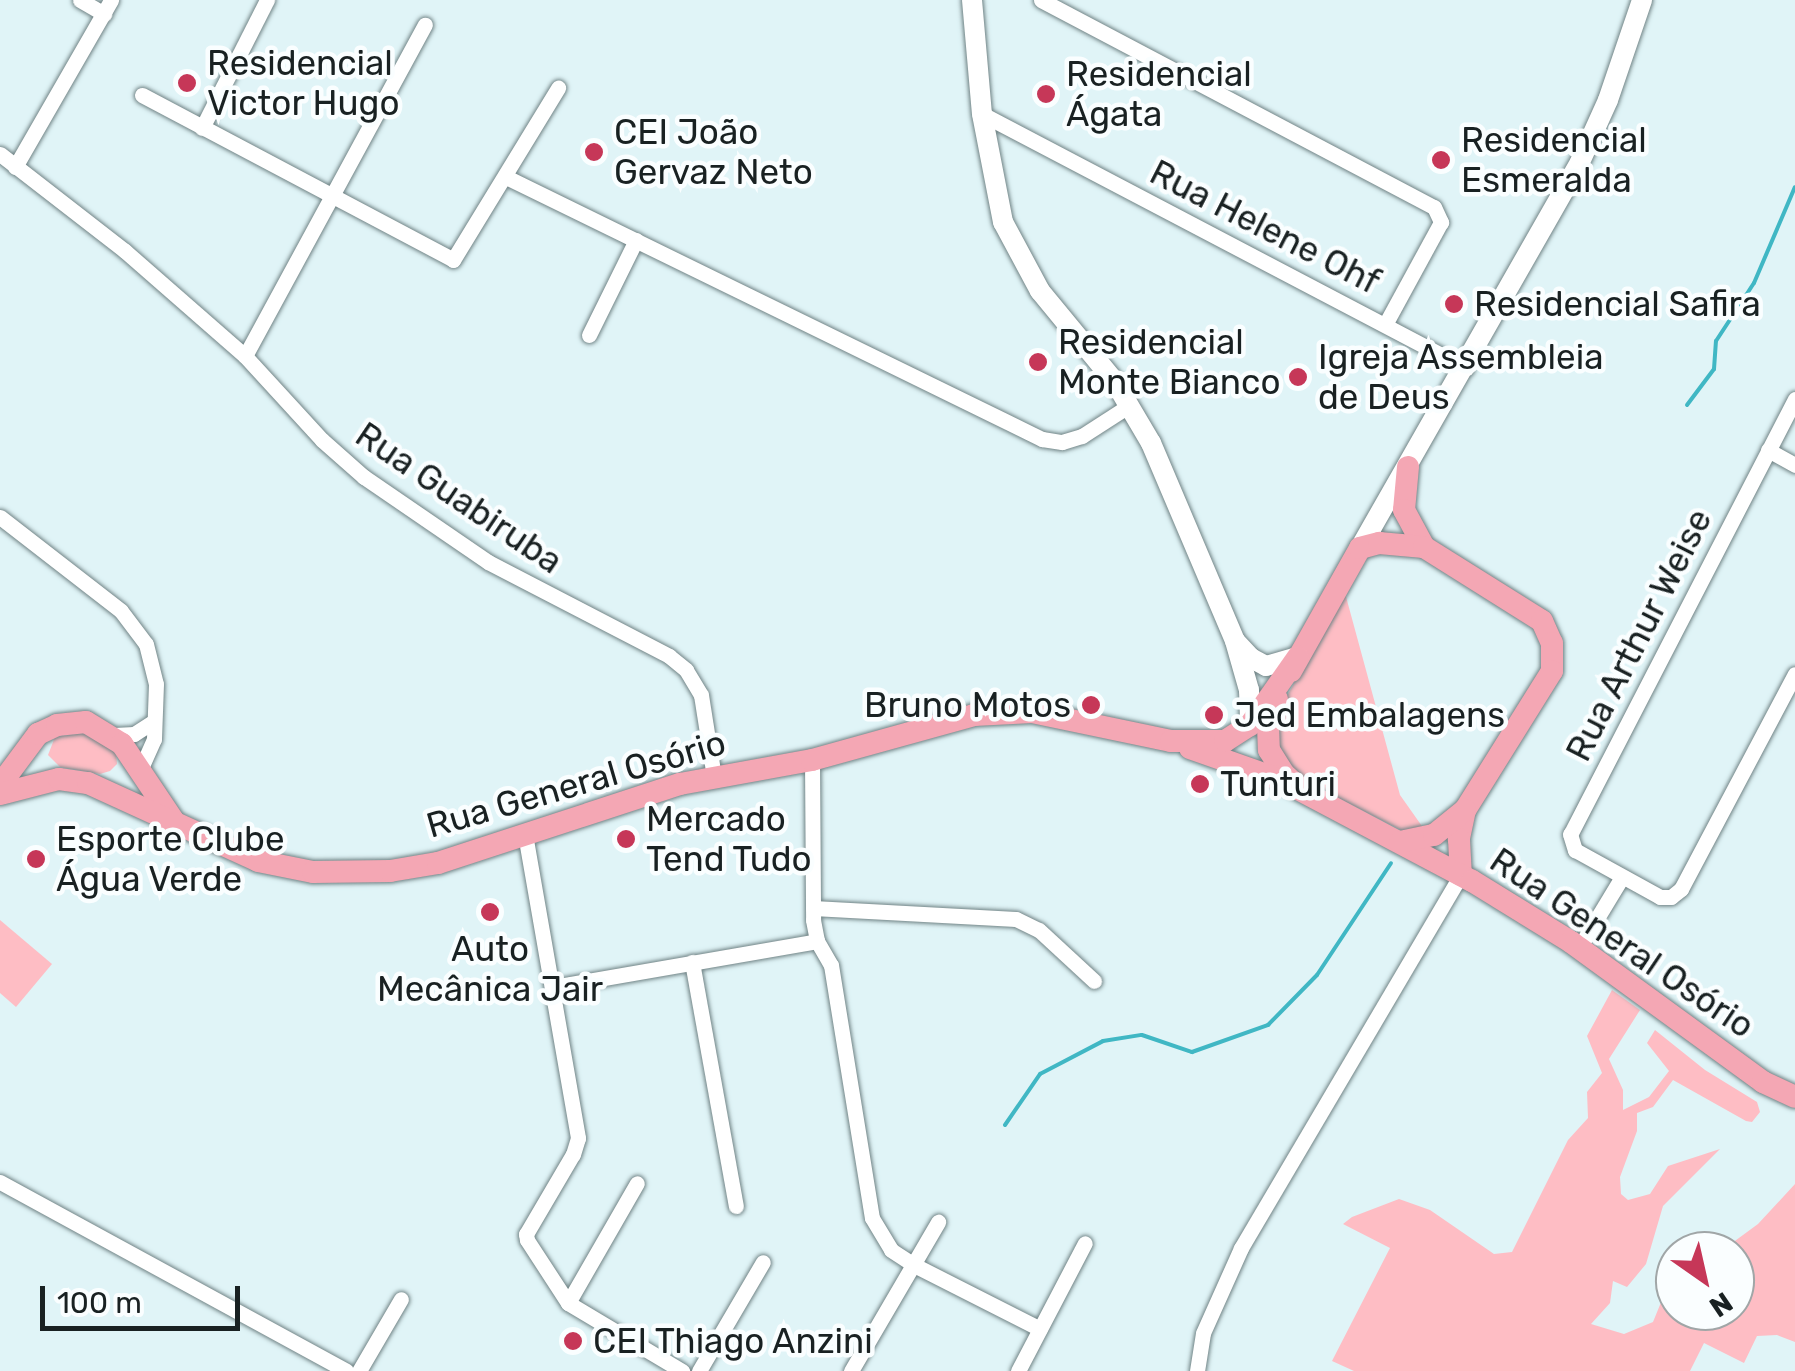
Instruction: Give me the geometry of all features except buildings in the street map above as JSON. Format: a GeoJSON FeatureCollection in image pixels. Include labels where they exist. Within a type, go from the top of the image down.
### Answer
{"type":"FeatureCollection","features":[{"type":"Feature","properties":{"kind":"main road"},"geometry":{"type":"LineString","coordinates":[[972,0],[982,114],[1003,222],[1056,313],[1130,405],[1165,472],[1235,640],[1249,690],[1250,725],[1259,754],[1281,780]]}},
{"type":"Feature","properties":{"kind":"main road"},"geometry":{"type":"LineString","coordinates":[[1250,725],[1298,657],[1580,162],[1608,100],[1642,0]]}},
{"type":"Feature","properties":{"kind":"main road"},"geometry":{"type":"LineString","coordinates":[[1408,466],[1404,510],[1424,546]]}},
{"type":"Feature","properties":{"kind":"main road"},"geometry":{"type":"LineString","coordinates":[[1360,548],[1391,542],[1424,546],[1532,611],[1552,643],[1552,671],[1546,685],[1465,810],[1434,835],[1400,842]]}},
{"type":"Feature","properties":{"kind":"main road"},"geometry":{"type":"LineString","coordinates":[[1235,640],[1251,658],[1266,666],[1282,665],[1298,657]]}},
{"type":"Feature","properties":{"kind":"main road","name":"Rua General Osório"},"geometry":{"type":"LineString","coordinates":[[1298,657],[1274,707],[1267,739],[1276,764],[1304,791]]}},
{"type":"Feature","properties":{"kind":"main road","name":"Rua General Osório"},"geometry":{"type":"LineString","coordinates":[[0,794],[58,779],[88,783],[258,860],[347,874],[438,862],[714,777],[812,760],[974,715],[1010,711],[1171,741],[1304,791],[1461,875],[1578,948],[1763,1082],[1795,1097]]}},
{"type":"Feature","properties":{"kind":"main road"},"geometry":{"type":"LineString","coordinates":[[0,785],[28,742],[58,725],[86,722],[126,759],[88,783]]}},
{"type":"Feature","properties":{"kind":"main road"},"geometry":{"type":"LineString","coordinates":[[58,725],[40,749],[40,759],[58,779]]}},
{"type":"Feature","properties":{"kind":"main road","name":"Rua General Osório"},"geometry":{"type":"LineString","coordinates":[[1171,741],[1225,741],[1250,725]]}},
{"type":"Feature","properties":{"kind":"main road","name":"Rua General Osório"},"geometry":{"type":"LineString","coordinates":[[126,759],[179,826]]}},
{"type":"Feature","properties":{"kind":"main road"},"geometry":{"type":"LineString","coordinates":[[1461,875],[1459,839],[1465,810]]}},
{"type":"Feature","properties":{"kind":"street"},"geometry":{"type":"LineString","coordinates":[[14,167],[107,7],[80,0]]}},
{"type":"Feature","properties":{"kind":"street"},"geometry":{"type":"LineString","coordinates":[[202,128],[268,0]]}},
{"type":"Feature","properties":{"kind":"street"},"geometry":{"type":"LineString","coordinates":[[1041,0],[1434,207],[1441,222],[1386,323]]}},
{"type":"Feature","properties":{"kind":"street"},"geometry":{"type":"LineString","coordinates":[[245,356],[425,25]]}},
{"type":"Feature","properties":{"kind":"street"},"geometry":{"type":"LineString","coordinates":[[142,95],[454,260],[558,88]]}},
{"type":"Feature","properties":{"kind":"street","name":"Rua Helene Ohf"},"geometry":{"type":"LineString","coordinates":[[982,114],[1466,368]]}},
{"type":"Feature","properties":{"kind":"street","name":"Rua Guabiruba"},"geometry":{"type":"LineString","coordinates":[[0,154],[126,251],[245,356],[322,440],[364,477],[488,562],[669,656],[686,670],[701,696],[714,777]]}},
{"type":"Feature","properties":{"kind":"street"},"geometry":{"type":"LineString","coordinates":[[506,177],[1042,439],[1062,442],[1082,436],[1130,405]]}},
{"type":"Feature","properties":{"kind":"street"},"geometry":{"type":"LineString","coordinates":[[588,334],[636,240]]}},
{"type":"Feature","properties":{"kind":"street","name":"Rua Arthur Weise"},"geometry":{"type":"LineString","coordinates":[[1795,400],[1570,834],[1575,850],[1660,897],[1671,897],[1681,889],[1795,674]]}},
{"type":"Feature","properties":{"kind":"street"},"geometry":{"type":"LineString","coordinates":[[1768,450],[1795,464]]}},
{"type":"Feature","properties":{"kind":"street"},"geometry":{"type":"LineString","coordinates":[[0,517],[121,612],[146,644],[156,684],[152,750],[126,759]]}},
{"type":"Feature","properties":{"kind":"street"},"geometry":{"type":"LineString","coordinates":[[126,759],[134,734],[154,721]]}},
{"type":"Feature","properties":{"kind":"street"},"geometry":{"type":"LineString","coordinates":[[812,760],[817,941],[831,965],[872,1218],[891,1250],[1040,1329]]}},
{"type":"Feature","properties":{"kind":"street"},"geometry":{"type":"LineString","coordinates":[[524,834],[578,1138],[573,1154],[526,1234],[568,1303],[682,1371]]}},
{"type":"Feature","properties":{"kind":"street"},"geometry":{"type":"LineString","coordinates":[[1197,1371],[1203,1333],[1241,1248],[1461,875]]}},
{"type":"Feature","properties":{"kind":"street"},"geometry":{"type":"LineString","coordinates":[[1578,948],[1622,877]]}},
{"type":"Feature","properties":{"kind":"street"},"geometry":{"type":"LineString","coordinates":[[814,908],[1016,920],[1039,930],[1094,981]]}},
{"type":"Feature","properties":{"kind":"street"},"geometry":{"type":"LineString","coordinates":[[552,987],[817,941]]}},
{"type":"Feature","properties":{"kind":"street"},"geometry":{"type":"LineString","coordinates":[[692,962],[736,1206]]}},
{"type":"Feature","properties":{"kind":"street"},"geometry":{"type":"LineString","coordinates":[[0,1182],[346,1371]]}},
{"type":"Feature","properties":{"kind":"street"},"geometry":{"type":"LineString","coordinates":[[568,1303],[637,1184]]}},
{"type":"Feature","properties":{"kind":"street"},"geometry":{"type":"LineString","coordinates":[[851,1371],[938,1222]]}},
{"type":"Feature","properties":{"kind":"street"},"geometry":{"type":"LineString","coordinates":[[1018,1371],[1085,1243]]}},
{"type":"Feature","properties":{"kind":"street"},"geometry":{"type":"LineString","coordinates":[[699,1371],[763,1262]]}},
{"type":"Feature","properties":{"kind":"street"},"geometry":{"type":"LineString","coordinates":[[359,1371],[401,1300]]}},
{"type":"Feature","properties":{"kind":"shaded area"},"geometry":{"type":"Polygon","coordinates":[[[1345,593],[1400,795],[1424,829],[1403,831],[1292,774],[1281,761],[1274,719],[1345,593]]]}},
{"type":"Feature","properties":{"kind":"shaded area"},"geometry":{"type":"Polygon","coordinates":[[[84,733],[116,753],[117,764],[110,771],[100,774],[60,767],[48,755],[55,737],[84,733]]]}},
{"type":"Feature","properties":{"kind":"shaded area"},"geometry":{"type":"Polygon","coordinates":[[[0,920],[52,964],[16,1007],[0,993],[0,920]]]}},
{"type":"Feature","properties":{"kind":"shaded area"},"geometry":{"type":"Polygon","coordinates":[[[1612,990],[1640,1010],[1609,1059],[1623,1090],[1623,1110],[1649,1097],[1669,1071],[1647,1043],[1655,1030],[1705,1070],[1757,1102],[1760,1112],[1752,1122],[1746,1121],[1673,1080],[1653,1107],[1637,1113],[1637,1131],[1620,1177],[1621,1194],[1628,1200],[1650,1194],[1668,1166],[1720,1149],[1663,1206],[1646,1264],[1627,1287],[1613,1281],[1610,1303],[1591,1324],[1624,1334],[1653,1322],[1655,1317],[1655,1331],[1755,1331],[1755,1231],[1748,1231],[1795,1184],[1795,1342],[1777,1335],[1757,1336],[1744,1363],[1704,1343],[1690,1371],[1354,1371],[1332,1361],[1390,1248],[1343,1224],[1399,1199],[1430,1210],[1494,1254],[1512,1252],[1568,1140],[1588,1118],[1587,1092],[1602,1073],[1587,1036],[1612,990]]]}},
{"type":"Feature","properties":{"kind":"waterway"},"geometry":{"type":"LineString","coordinates":[[1687,405],[1714,369],[1716,341],[1754,283],[1795,187]]}},
{"type":"Feature","properties":{"kind":"waterway"},"geometry":{"type":"LineString","coordinates":[[1005,1125],[1040,1074],[1103,1041],[1142,1035],[1192,1052],[1268,1025],[1317,975],[1391,863]]}},
{"type":"Feature","properties":{"kind":"place","name":"Residencial Victor Hugo"},"geometry":{"type":"Point","coordinates":[187,83]}},
{"type":"Feature","properties":{"kind":"place","name":"Residencial Ágata"},"geometry":{"type":"Point","coordinates":[1046,94]}},
{"type":"Feature","properties":{"kind":"place","name":"CEI João Gervaz Neto"},"geometry":{"type":"Point","coordinates":[594,152]}},
{"type":"Feature","properties":{"kind":"place","name":"Residencial Esmeralda"},"geometry":{"type":"Point","coordinates":[1441,160]}},
{"type":"Feature","properties":{"kind":"place","name":"Residencial Safira"},"geometry":{"type":"Point","coordinates":[1454,304]}},
{"type":"Feature","properties":{"kind":"place","name":"Residencial Monte Bianco"},"geometry":{"type":"Point","coordinates":[1038,362]}},
{"type":"Feature","properties":{"kind":"place","name":"Igreja Assembleia de Deus"},"geometry":{"type":"Point","coordinates":[1298,377]}},
{"type":"Feature","properties":{"kind":"place","name":"Bruno Motos"},"geometry":{"type":"Point","coordinates":[1091,705]}},
{"type":"Feature","properties":{"kind":"place","name":"Jed Embalagens"},"geometry":{"type":"Point","coordinates":[1214,715]}},
{"type":"Feature","properties":{"kind":"place","name":"Tunturi"},"geometry":{"type":"Point","coordinates":[1200,784]}},
{"type":"Feature","properties":{"kind":"place","name":"Mercado Tend Tudo"},"geometry":{"type":"Point","coordinates":[626,839]}},
{"type":"Feature","properties":{"kind":"place","name":"Esporte Clube Água Verde"},"geometry":{"type":"Point","coordinates":[36,859]}},
{"type":"Feature","properties":{"kind":"place","name":"Auto Mecânica Jair"},"geometry":{"type":"Point","coordinates":[490,912]}},
{"type":"Feature","properties":{"kind":"place","name":"CEI Thiago Anzini"},"geometry":{"type":"Point","coordinates":[573,1341]}}]}
